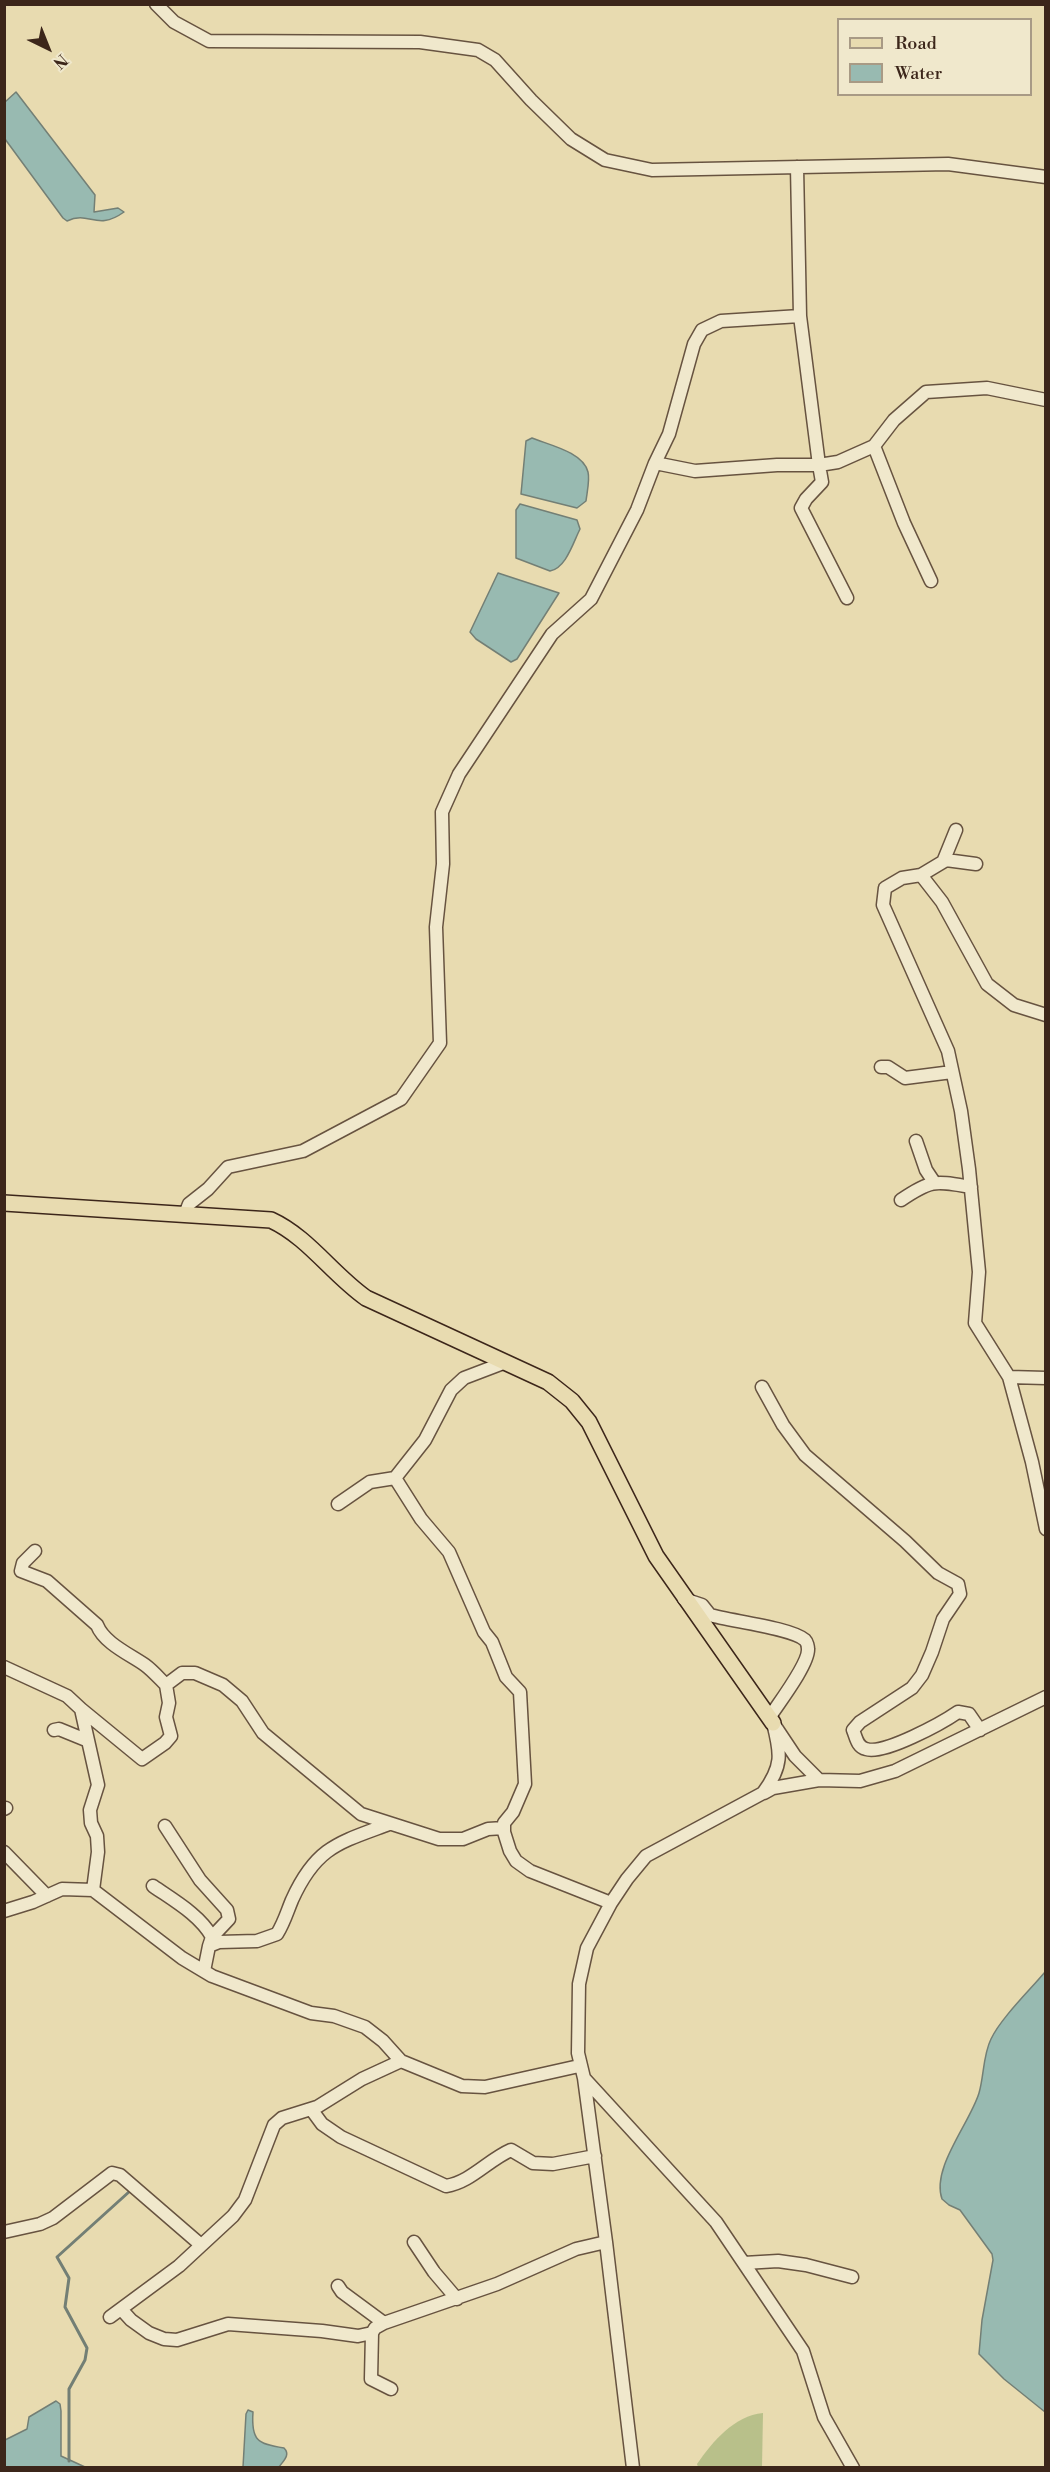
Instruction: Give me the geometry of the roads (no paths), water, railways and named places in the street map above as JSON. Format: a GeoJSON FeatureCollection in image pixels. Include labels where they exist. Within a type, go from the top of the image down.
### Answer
{"type":"FeatureCollection","features":[{"type":"Feature","properties":{"kind":"main road"},"geometry":{"type":"LineString","coordinates":[[4,1203],[270,1220],[288,1228],[346,1284],[366,1298],[548,1382],[572,1401],[589,1422],[656,1556],[771,1721]]}},
{"type":"Feature","properties":{"kind":"street"},"geometry":{"type":"LineString","coordinates":[[156,4],[174,22],[208,41],[420,42],[478,50],[495,60],[571,139],[605,160],[652,170],[948,164],[1046,177]]}},
{"type":"Feature","properties":{"kind":"street"},"geometry":{"type":"LineString","coordinates":[[797,167],[800,316],[822,482],[801,508],[847,598]]}},
{"type":"Feature","properties":{"kind":"street"},"geometry":{"type":"LineString","coordinates":[[185,1214],[189,1204],[208,1189],[228,1167],[303,1151],[401,1099],[440,1043],[436,927],[443,864],[442,812],[459,774],[552,634],[591,599],[637,510],[669,434],[694,344],[702,330],[721,321],[800,316]]}},
{"type":"Feature","properties":{"kind":"street"},"geometry":{"type":"LineString","coordinates":[[655,463],[695,471],[777,465],[819,465],[838,462],[874,446],[894,420],[926,392],[987,388],[1046,400]]}},
{"type":"Feature","properties":{"kind":"street"},"geometry":{"type":"LineString","coordinates":[[874,446],[904,523],[931,581]]}},
{"type":"Feature","properties":{"kind":"street"},"geometry":{"type":"LineString","coordinates":[[943,862],[956,830]]}},
{"type":"Feature","properties":{"kind":"street"},"geometry":{"type":"LineString","coordinates":[[976,864],[946,860],[921,875],[902,878],[885,888],[883,905],[912,976],[948,1051],[961,1111],[971,1187],[979,1272],[975,1323],[1009,1377],[1032,1462],[1046,1528]]}},
{"type":"Feature","properties":{"kind":"street"},"geometry":{"type":"LineString","coordinates":[[921,875],[942,902],[987,984],[1014,1005],[1046,1015]]}},
{"type":"Feature","properties":{"kind":"street"},"geometry":{"type":"LineString","coordinates":[[881,1067],[888,1067],[906,1078],[952,1072]]}},
{"type":"Feature","properties":{"kind":"street"},"geometry":{"type":"LineString","coordinates":[[916,1141],[926,1170],[934,1182]]}},
{"type":"Feature","properties":{"kind":"street"},"geometry":{"type":"LineString","coordinates":[[901,1200],[918,1189],[938,1181],[971,1187]]}},
{"type":"Feature","properties":{"kind":"street"},"geometry":{"type":"LineString","coordinates":[[338,1503],[370,1482],[395,1478],[425,1440],[451,1390],[464,1378],[506,1362]]}},
{"type":"Feature","properties":{"kind":"street"},"geometry":{"type":"LineString","coordinates":[[1009,1377],[1046,1378]]}},
{"type":"Feature","properties":{"kind":"street"},"geometry":{"type":"LineString","coordinates":[[762,1387],[783,1425],[805,1455],[905,1542],[938,1574],[958,1584],[960,1594],[943,1619],[922,1675],[912,1688],[860,1722],[853,1730],[857,1743],[865,1749],[877,1750],[923,1732],[958,1712],[969,1714],[980,1730]]}},
{"type":"Feature","properties":{"kind":"street"},"geometry":{"type":"LineString","coordinates":[[395,1478],[421,1518],[449,1552],[506,1677],[520,1692],[525,1784],[513,1812],[504,1823],[510,1851],[516,1861],[523,1866],[611,1903]]}},
{"type":"Feature","properties":{"kind":"street"},"geometry":{"type":"LineString","coordinates":[[4,1667],[67,1696],[142,1759],[171,1736],[166,1717],[169,1703],[166,1685],[146,1666],[110,1640],[97,1625],[47,1581],[21,1571],[23,1563],[35,1551]]}},
{"type":"Feature","properties":{"kind":"street"},"geometry":{"type":"LineString","coordinates":[[684,1599],[702,1605],[710,1615],[789,1633],[805,1640],[808,1647],[807,1656],[771,1721],[780,1752],[778,1767],[763,1793]]}},
{"type":"Feature","properties":{"kind":"street"},"geometry":{"type":"LineString","coordinates":[[166,1685],[182,1673],[195,1673],[223,1685],[242,1701],[262,1733],[294,1757],[351,1808],[362,1814],[439,1839],[463,1839],[488,1829],[504,1828]]}},
{"type":"Feature","properties":{"kind":"street"},"geometry":{"type":"LineString","coordinates":[[633,2468],[595,2156],[584,2079],[579,2066],[577,2020],[581,1975],[587,1948],[611,1903],[646,1856],[773,1788],[819,1780],[860,1780],[895,1771],[1046,1697]]}},
{"type":"Feature","properties":{"kind":"street"},"geometry":{"type":"LineString","coordinates":[[81,1709],[86,1740],[91,1749],[98,1785],[90,1810],[91,1823],[97,1836],[98,1852],[93,1890]]}},
{"type":"Feature","properties":{"kind":"street"},"geometry":{"type":"LineString","coordinates":[[771,1721],[795,1756],[819,1780]]}},
{"type":"Feature","properties":{"kind":"street"},"geometry":{"type":"LineString","coordinates":[[54,1730],[59,1729],[86,1740]]}},
{"type":"Feature","properties":{"kind":"street"},"geometry":{"type":"LineString","coordinates":[[210,1942],[257,1941],[278,1934],[292,1899],[316,1860],[339,1842],[389,1824]]}},
{"type":"Feature","properties":{"kind":"street"},"geometry":{"type":"LineString","coordinates":[[165,1826],[200,1880],[227,1910],[228,1919],[210,1942]]}},
{"type":"Feature","properties":{"kind":"street"},"geometry":{"type":"LineString","coordinates":[[4,1852],[47,1896]]}},
{"type":"Feature","properties":{"kind":"street"},"geometry":{"type":"LineString","coordinates":[[153,1886],[184,1908],[207,1929],[210,1942],[204,1971]]}},
{"type":"Feature","properties":{"kind":"street"},"geometry":{"type":"LineString","coordinates":[[4,1911],[47,1896],[62,1888],[93,1890],[182,1958],[204,1971],[255,1994],[310,2013],[334,2016],[365,2026],[401,2061],[462,2086],[485,2087],[579,2066]]}},
{"type":"Feature","properties":{"kind":"street"},"geometry":{"type":"LineString","coordinates":[[110,2317],[179,2266],[233,2216],[245,2200],[274,2125],[282,2118],[311,2109],[362,2079],[401,2061]]}},
{"type":"Feature","properties":{"kind":"street"},"geometry":{"type":"LineString","coordinates":[[584,2079],[706,2209],[744,2263],[802,2351],[824,2417],[853,2468]]}},
{"type":"Feature","properties":{"kind":"street"},"geometry":{"type":"LineString","coordinates":[[311,2109],[322,2124],[341,2137],[446,2186],[460,2184],[497,2156],[512,2150],[533,2163],[553,2164],[595,2156]]}},
{"type":"Feature","properties":{"kind":"street"},"geometry":{"type":"LineString","coordinates":[[4,2232],[40,2224],[53,2218],[112,2173],[120,2175],[201,2245]]}},
{"type":"Feature","properties":{"kind":"street"},"geometry":{"type":"LineString","coordinates":[[414,2242],[457,2299]]}},
{"type":"Feature","properties":{"kind":"street"},"geometry":{"type":"LineString","coordinates":[[391,2389],[370,2379],[372,2333],[375,2328],[457,2299],[576,2249],[606,2242]]}},
{"type":"Feature","properties":{"kind":"street"},"geometry":{"type":"LineString","coordinates":[[744,2263],[778,2261],[807,2265],[852,2277]]}},
{"type":"Feature","properties":{"kind":"street"},"geometry":{"type":"LineString","coordinates":[[338,2286],[342,2292],[384,2323]]}},
{"type":"Feature","properties":{"kind":"street"},"geometry":{"type":"LineString","coordinates":[[121,2309],[131,2320],[149,2333],[164,2339],[177,2340],[228,2324],[358,2336],[372,2333]]}},
{"type":"Feature","properties":{"kind":"water"},"geometry":{"type":"Polygon","coordinates":[[[16,92],[95,195],[94,212],[118,208],[124,212],[114,218],[100,221],[75,218],[67,221],[63,218],[5,139],[5,102],[16,92]]]}},
{"type":"Feature","properties":{"kind":"water"},"geometry":{"type":"Polygon","coordinates":[[[532,438],[573,454],[585,465],[589,479],[586,501],[577,508],[521,494],[526,441],[532,438]]]}},
{"type":"Feature","properties":{"kind":"water"},"geometry":{"type":"Polygon","coordinates":[[[520,504],[577,520],[580,529],[565,560],[556,569],[550,571],[516,558],[516,510],[520,504]]]}},
{"type":"Feature","properties":{"kind":"water"},"geometry":{"type":"Polygon","coordinates":[[[498,573],[559,593],[517,659],[511,662],[476,639],[470,632],[498,573]]]}},
{"type":"Feature","properties":{"kind":"water"},"geometry":{"type":"Polygon","coordinates":[[[1045,1972],[1045,2412],[1004,2379],[979,2354],[992,2254],[960,2210],[942,2199],[940,2187],[946,2160],[979,2093],[986,2052],[991,2039],[1009,2013],[1045,1972]]]}},
{"type":"Feature","properties":{"kind":"water"},"geometry":{"type":"Polygon","coordinates":[[[56,2401],[60,2404],[61,2411],[61,2456],[85,2467],[5,2467],[5,2440],[27,2429],[29,2417],[56,2401]]]}},
{"type":"Feature","properties":{"kind":"water"},"geometry":{"type":"Polygon","coordinates":[[[248,2410],[253,2412],[253,2429],[258,2439],[267,2445],[284,2448],[286,2451],[286,2458],[279,2467],[243,2467],[248,2410]]]}},
{"type":"Feature","properties":{"kind":"waterway"},"geometry":{"type":"LineString","coordinates":[[69,2461],[69,2389],[85,2360],[87,2348],[65,2307],[69,2278],[57,2257],[130,2191]]}}]}
